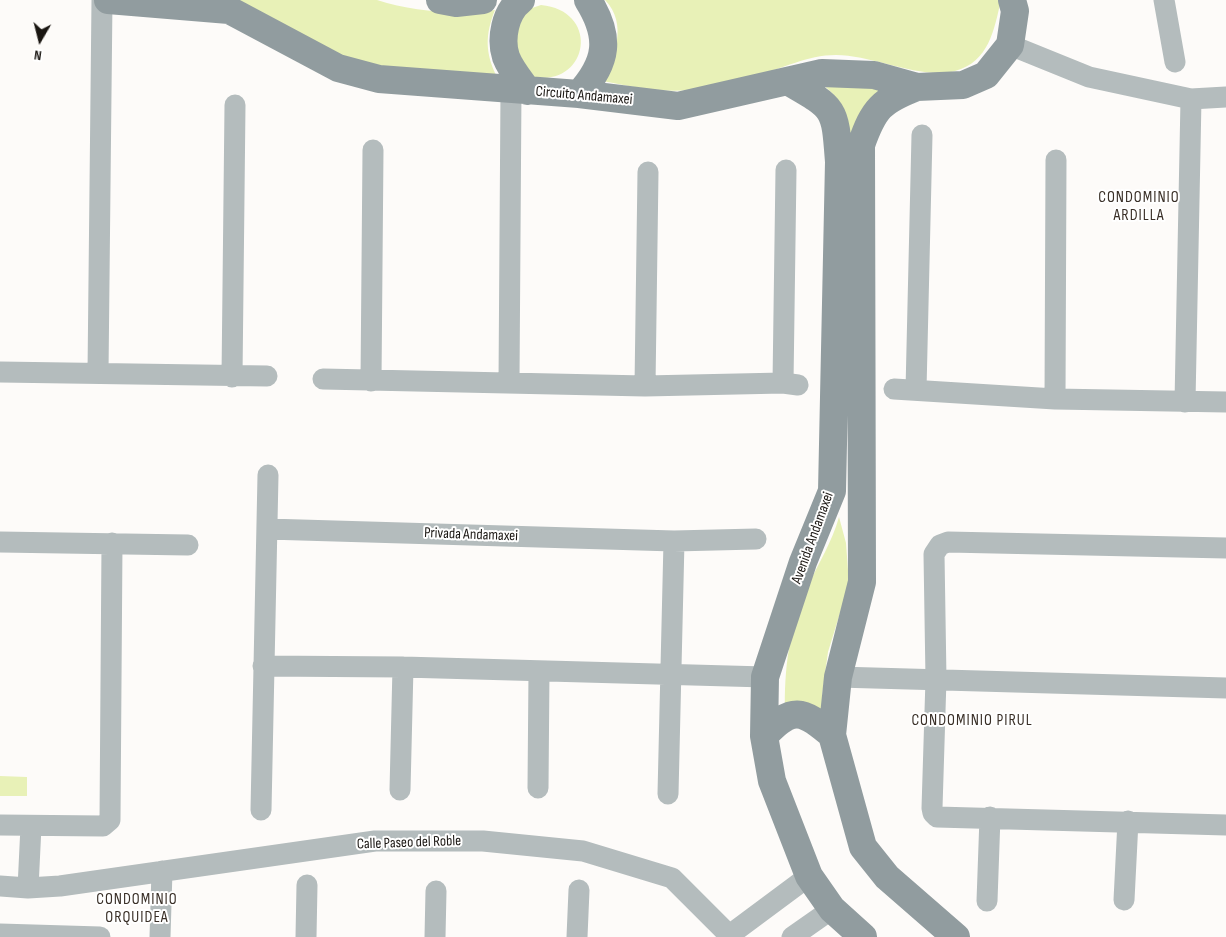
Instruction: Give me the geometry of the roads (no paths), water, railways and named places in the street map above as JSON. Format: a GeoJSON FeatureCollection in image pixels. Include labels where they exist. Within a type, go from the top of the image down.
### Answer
{"type":"FeatureCollection","features":[{"type":"Feature","properties":{"kind":"street"},"geometry":{"type":"LineString","coordinates":[[98,373],[102,0]]}},
{"type":"Feature","properties":{"kind":"street","name":"Circuito Andamaxei"},"geometry":{"type":"LineString","coordinates":[[108,0],[226,5],[338,68],[371,77],[517,96],[579,94],[678,106],[822,73],[865,75],[917,87],[963,85],[986,75],[1010,45]]}},
{"type":"Feature","properties":{"kind":"street"},"geometry":{"type":"LineString","coordinates":[[440,0],[456,3],[483,0]]}},
{"type":"Feature","properties":{"kind":"street"},"geometry":{"type":"LineString","coordinates":[[509,382],[517,96],[506,57],[503,38],[507,20],[516,4],[521,0]]}},
{"type":"Feature","properties":{"kind":"street"},"geometry":{"type":"LineString","coordinates":[[579,94],[593,78],[602,59],[602,31],[599,17],[588,0]]}},
{"type":"Feature","properties":{"kind":"street"},"geometry":{"type":"LineString","coordinates":[[1012,0],[1015,11],[1010,45],[1089,77],[1192,99],[1226,96]]}},
{"type":"Feature","properties":{"kind":"street"},"geometry":{"type":"LineString","coordinates":[[1164,0],[1175,62]]}},
{"type":"Feature","properties":{"kind":"street","name":"Avenida Andamaxei"},"geometry":{"type":"LineString","coordinates":[[789,82],[823,101],[835,119],[839,162],[832,491],[803,562],[765,677],[764,736],[772,781],[809,876],[832,909],[863,937]]}},
{"type":"Feature","properties":{"kind":"street"},"geometry":{"type":"LineString","coordinates":[[917,87],[891,97],[878,110],[868,126],[861,145],[862,582],[838,677],[832,735],[863,847],[887,877],[956,937]]}},
{"type":"Feature","properties":{"kind":"street"},"geometry":{"type":"LineString","coordinates":[[1185,402],[1192,99]]}},
{"type":"Feature","properties":{"kind":"street"},"geometry":{"type":"LineString","coordinates":[[232,377],[235,105]]}},
{"type":"Feature","properties":{"kind":"street"},"geometry":{"type":"LineString","coordinates":[[916,390],[922,135]]}},
{"type":"Feature","properties":{"kind":"street"},"geometry":{"type":"LineString","coordinates":[[372,381],[373,150]]}},
{"type":"Feature","properties":{"kind":"street"},"geometry":{"type":"LineString","coordinates":[[1055,399],[1056,160]]}},
{"type":"Feature","properties":{"kind":"street"},"geometry":{"type":"LineString","coordinates":[[323,379],[646,386],[790,384],[786,170]]}},
{"type":"Feature","properties":{"kind":"street"},"geometry":{"type":"LineString","coordinates":[[646,386],[648,172]]}},
{"type":"Feature","properties":{"kind":"street"},"geometry":{"type":"LineString","coordinates":[[0,372],[232,377],[267,376]]}},
{"type":"Feature","properties":{"kind":"street"},"geometry":{"type":"LineString","coordinates":[[894,389],[1055,399],[1226,402]]}},
{"type":"Feature","properties":{"kind":"street"},"geometry":{"type":"LineString","coordinates":[[261,810],[268,474]]}},
{"type":"Feature","properties":{"kind":"street"},"geometry":{"type":"LineString","coordinates":[[832,491],[863,491]]}},
{"type":"Feature","properties":{"kind":"street","name":"Privada Andamaxei"},"geometry":{"type":"LineString","coordinates":[[267,529],[674,541],[756,539]]}},
{"type":"Feature","properties":{"kind":"street"},"geometry":{"type":"LineString","coordinates":[[668,794],[674,541]]}},
{"type":"Feature","properties":{"kind":"street"},"geometry":{"type":"LineString","coordinates":[[0,542],[188,545]]}},
{"type":"Feature","properties":{"kind":"street"},"geometry":{"type":"LineString","coordinates":[[1226,548],[948,542],[940,545],[934,554],[936,679],[933,813],[937,817],[1226,824]]}},
{"type":"Feature","properties":{"kind":"street"},"geometry":{"type":"LineString","coordinates":[[0,825],[103,826],[110,820],[112,543]]}},
{"type":"Feature","properties":{"kind":"street"},"geometry":{"type":"LineString","coordinates":[[263,666],[403,666],[765,677]]}},
{"type":"Feature","properties":{"kind":"street"},"geometry":{"type":"LineString","coordinates":[[400,790],[403,666]]}},
{"type":"Feature","properties":{"kind":"street"},"geometry":{"type":"LineString","coordinates":[[538,788],[540,671]]}},
{"type":"Feature","properties":{"kind":"street"},"geometry":{"type":"LineString","coordinates":[[838,677],[1226,688]]}},
{"type":"Feature","properties":{"kind":"street"},"geometry":{"type":"LineString","coordinates":[[764,736],[780,719],[797,714],[814,719],[832,735]]}},
{"type":"Feature","properties":{"kind":"street"},"geometry":{"type":"LineString","coordinates":[[987,901],[990,817]]}},
{"type":"Feature","properties":{"kind":"street"},"geometry":{"type":"LineString","coordinates":[[1124,900],[1128,821]]}},
{"type":"Feature","properties":{"kind":"street"},"geometry":{"type":"LineString","coordinates":[[28,888],[31,826]]}},
{"type":"Feature","properties":{"kind":"street","name":"Calle Paseo del Roble"},"geometry":{"type":"LineString","coordinates":[[0,886],[28,888],[60,886],[375,841],[483,842],[583,851],[672,878],[729,936]]}},
{"type":"Feature","properties":{"kind":"street"},"geometry":{"type":"LineString","coordinates":[[160,937],[162,871]]}},
{"type":"Feature","properties":{"kind":"street"},"geometry":{"type":"LineString","coordinates":[[729,936],[809,876]]}},
{"type":"Feature","properties":{"kind":"street"},"geometry":{"type":"LineString","coordinates":[[306,937],[307,885]]}},
{"type":"Feature","properties":{"kind":"street"},"geometry":{"type":"LineString","coordinates":[[576,937],[579,890]]}},
{"type":"Feature","properties":{"kind":"street"},"geometry":{"type":"LineString","coordinates":[[435,937],[436,891]]}},
{"type":"Feature","properties":{"kind":"street"},"geometry":{"type":"LineString","coordinates":[[792,937],[832,909]]}},
{"type":"Feature","properties":{"kind":"street"},"geometry":{"type":"LineString","coordinates":[[0,934],[100,937]]}},
{"type":"Feature","properties":{"kind":"district","name":"CONDOMINIO ARDILLA"},"geometry":{"type":"Point","coordinates":[1139,207]}},
{"type":"Feature","properties":{"kind":"district","name":"CONDOMINIO PIRUL"},"geometry":{"type":"Point","coordinates":[972,721]}},
{"type":"Feature","properties":{"kind":"district","name":"CONDOMINIO ORQUIDEA"},"geometry":{"type":"Point","coordinates":[137,909]}}]}
